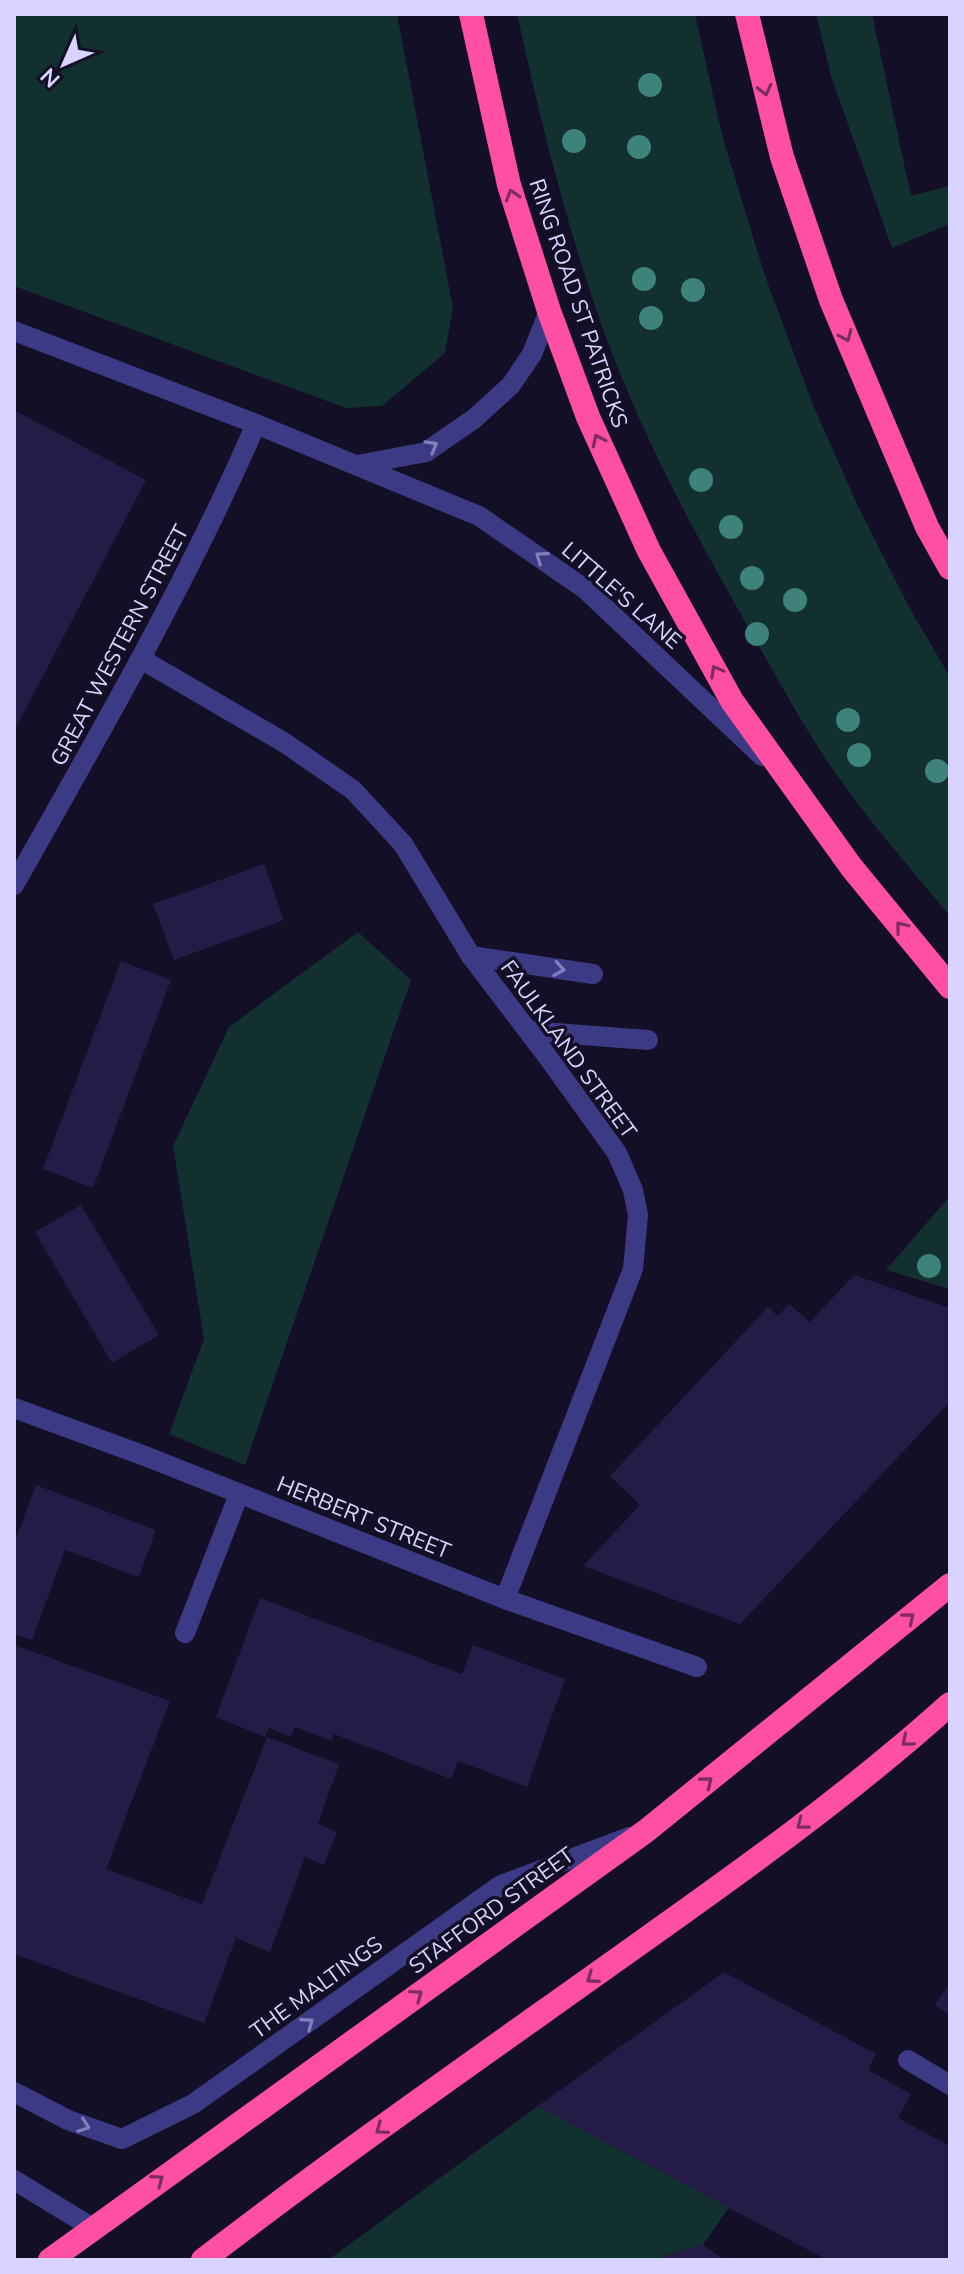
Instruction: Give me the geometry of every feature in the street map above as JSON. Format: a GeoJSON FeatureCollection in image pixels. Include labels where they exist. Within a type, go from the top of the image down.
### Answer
{"type":"FeatureCollection","features":[{"type":"Feature","properties":{"kind":"highway","name":"RING ROAD ST PATRICKS"},"geometry":{"type":"LineString","coordinates":[[471,14],[509,185],[549,311],[588,417],[649,551],[732,701],[852,868],[950,987]]}},
{"type":"Feature","properties":{"kind":"highway"},"geometry":{"type":"LineString","coordinates":[[747,14],[782,157],[831,300],[927,527],[950,568]]}},
{"type":"Feature","properties":{"kind":"highway","name":"STAFFORD STREET"},"geometry":{"type":"LineString","coordinates":[[50,2260],[646,1831],[950,1585]]}},
{"type":"Feature","properties":{"kind":"highway"},"geometry":{"type":"LineString","coordinates":[[203,2260],[729,1880],[864,1777],[950,1704]]}},
{"type":"Feature","properties":{"kind":"street"},"geometry":{"type":"LineString","coordinates":[[358,465],[426,452],[475,418],[511,385],[532,354],[549,311]]}},
{"type":"Feature","properties":{"kind":"street","name":"LITTLE'S LANE"},"geometry":{"type":"LineString","coordinates":[[14,331],[256,424],[479,516],[585,589],[786,778]]}},
{"type":"Feature","properties":{"kind":"street","name":"GREAT WESTERN STREET"},"geometry":{"type":"LineString","coordinates":[[14,885],[141,659],[217,513],[256,424]]}},
{"type":"Feature","properties":{"kind":"street","name":"FAULKLAND STREET"},"geometry":{"type":"LineString","coordinates":[[141,659],[285,743],[353,790],[403,844],[471,956],[617,1153],[633,1190],[638,1215],[633,1269],[505,1599]]}},
{"type":"Feature","properties":{"kind":"street"},"geometry":{"type":"LineString","coordinates":[[471,956],[593,974]]}},
{"type":"Feature","properties":{"kind":"street"},"geometry":{"type":"LineString","coordinates":[[529,1031],[648,1040]]}},
{"type":"Feature","properties":{"kind":"street","name":"HERBERT STREET"},"geometry":{"type":"LineString","coordinates":[[14,1408],[505,1599],[697,1667]]}},
{"type":"Feature","properties":{"kind":"street"},"geometry":{"type":"LineString","coordinates":[[185,1633],[239,1494]]}},
{"type":"Feature","properties":{"kind":"street","name":"THE MALTINGS"},"geometry":{"type":"LineString","coordinates":[[14,2092],[68,2120],[122,2139],[193,2104],[501,1885],[646,1831]]}},
{"type":"Feature","properties":{"kind":"street"},"geometry":{"type":"LineString","coordinates":[[908,2060],[950,2085]]}},
{"type":"Feature","properties":{"kind":"street"},"geometry":{"type":"LineString","coordinates":[[14,2180],[93,2228]]}},
{"type":"Feature","properties":{"kind":"green space"},"geometry":{"type":"Polygon","coordinates":[[[14,14],[397,14],[453,308],[445,353],[382,406],[346,408],[14,286],[14,14]]]}},
{"type":"Feature","properties":{"kind":"green space"},"geometry":{"type":"Polygon","coordinates":[[[517,14],[695,14],[722,135],[764,273],[813,405],[857,504],[910,609],[950,677],[950,916],[863,810],[816,744],[715,568],[662,466],[629,396],[588,286],[554,170],[517,14]]]}},
{"type":"Feature","properties":{"kind":"green space"},"geometry":{"type":"Polygon","coordinates":[[[816,14],[872,14],[911,196],[950,186],[950,224],[892,248],[831,76],[816,14]]]}},
{"type":"Feature","properties":{"kind":"green space"},"geometry":{"type":"Polygon","coordinates":[[[358,932],[411,980],[245,1465],[169,1434],[204,1339],[173,1146],[229,1027],[358,932]]]}},
{"type":"Feature","properties":{"kind":"green space"},"geometry":{"type":"Polygon","coordinates":[[[950,1196],[950,1289],[886,1270],[950,1196]]]}},
{"type":"Feature","properties":{"kind":"green space"},"geometry":{"type":"Polygon","coordinates":[[[538,2106],[729,2207],[703,2245],[666,2255],[662,2260],[328,2260],[538,2106]]]}},
{"type":"Feature","properties":{"kind":"building"},"geometry":{"type":"Polygon","coordinates":[[[14,410],[146,480],[14,731],[14,410]]]}},
{"type":"Feature","properties":{"kind":"building"},"geometry":{"type":"Polygon","coordinates":[[[264,864],[284,920],[174,960],[153,904],[264,864]]]}},
{"type":"Feature","properties":{"kind":"building"},"geometry":{"type":"Polygon","coordinates":[[[121,961],[171,980],[93,1188],[43,1169],[121,961]]]}},
{"type":"Feature","properties":{"kind":"building"},"geometry":{"type":"Polygon","coordinates":[[[81,1205],[159,1335],[112,1363],[35,1232],[81,1205]]]}},
{"type":"Feature","properties":{"kind":"building"},"geometry":{"type":"Polygon","coordinates":[[[854,1275],[950,1308],[950,1402],[740,1624],[583,1566],[640,1505],[610,1476],[768,1307],[778,1316],[789,1304],[810,1322],[854,1275]]]}},
{"type":"Feature","properties":{"kind":"building"},"geometry":{"type":"Polygon","coordinates":[[[36,1485],[156,1530],[139,1577],[65,1550],[32,1640],[14,1634],[14,1543],[36,1485]]]}},
{"type":"Feature","properties":{"kind":"building"},"geometry":{"type":"Polygon","coordinates":[[[260,1598],[462,1674],[473,1645],[565,1679],[527,1787],[458,1761],[451,1779],[334,1734],[332,1741],[295,1727],[291,1737],[269,1728],[265,1737],[216,1717],[260,1598]]]}},
{"type":"Feature","properties":{"kind":"building"},"geometry":{"type":"Polygon","coordinates":[[[17,1646],[170,1701],[106,1869],[202,1904],[267,1737],[339,1764],[318,1824],[337,1832],[324,1865],[305,1857],[270,1952],[236,1938],[204,2023],[14,1954],[14,1654],[17,1646]]]}},
{"type":"Feature","properties":{"kind":"building"},"geometry":{"type":"Polygon","coordinates":[[[724,1972],[876,2054],[868,2070],[911,2094],[898,2118],[950,2146],[950,2260],[827,2260],[538,2106],[724,1972]]]}},
{"type":"Feature","properties":{"kind":"building"},"geometry":{"type":"Polygon","coordinates":[[[950,1983],[950,2016],[935,2005],[950,1983]]]}},
{"type":"Feature","properties":{"kind":"building"},"geometry":{"type":"Polygon","coordinates":[[[703,2245],[725,2260],[662,2260],[666,2255],[703,2245]]]}}]}
